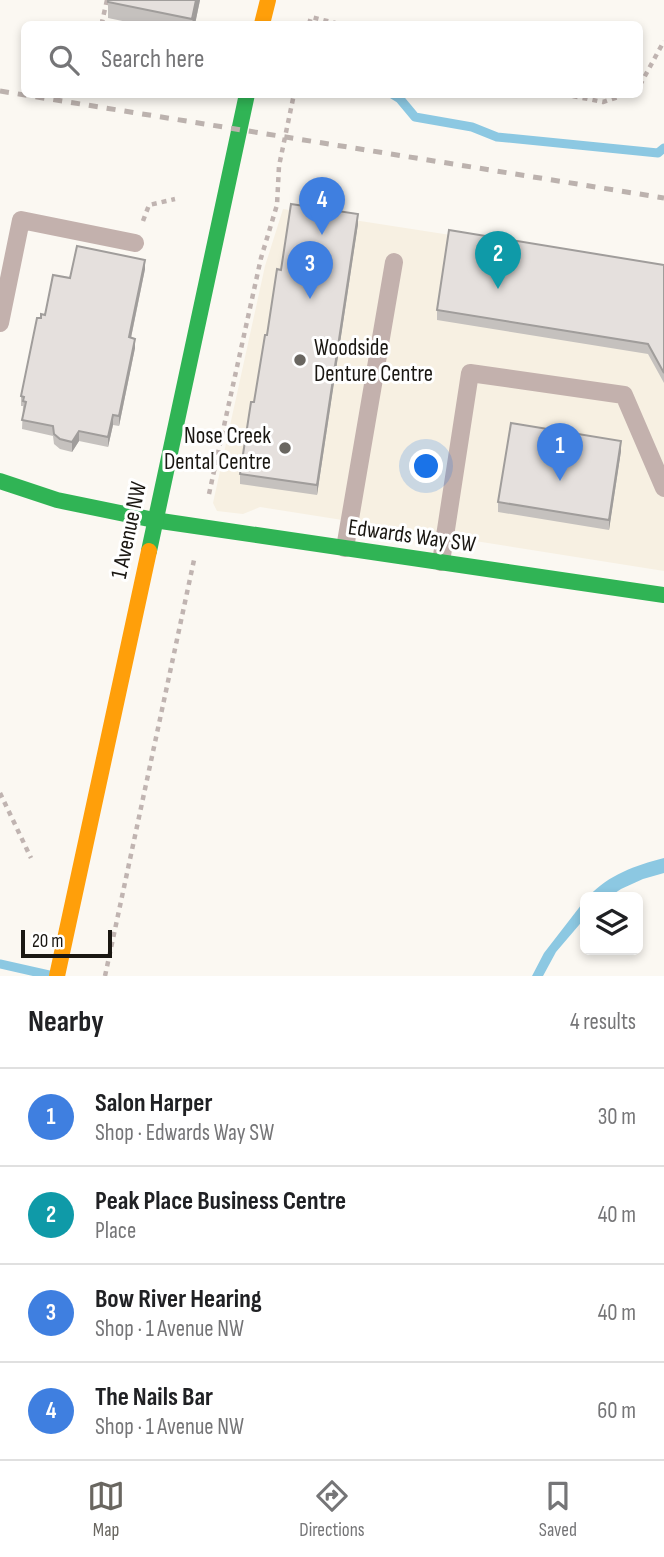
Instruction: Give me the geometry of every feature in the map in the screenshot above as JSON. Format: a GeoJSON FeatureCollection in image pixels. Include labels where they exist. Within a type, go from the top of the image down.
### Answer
{"type":"FeatureCollection","features":[{"type":"Feature","properties":{"kind":"street"},"geometry":{"type":"LineString","coordinates":[[263,21],[268,0]]}},
{"type":"Feature","properties":{"kind":"street","name":"1 Avenue NW"},"geometry":{"type":"LineString","coordinates":[[57,976],[246,98]]}},
{"type":"Feature","properties":{"kind":"street","name":"Edwards Way SW"},"geometry":{"type":"LineString","coordinates":[[0,481],[57,500],[154,520],[664,595]]}},
{"type":"Feature","properties":{"kind":"lane"},"geometry":{"type":"LineString","coordinates":[[0,323],[22,220],[135,243]]}},
{"type":"Feature","properties":{"kind":"lane"},"geometry":{"type":"LineString","coordinates":[[345,548],[394,262]]}},
{"type":"Feature","properties":{"kind":"lane"},"geometry":{"type":"LineString","coordinates":[[441,562],[470,373],[624,395],[664,488]]}},
{"type":"Feature","properties":{"kind":"path"},"geometry":{"type":"LineString","coordinates":[[102,21],[107,0]]}},
{"type":"Feature","properties":{"kind":"path"},"geometry":{"type":"LineString","coordinates":[[310,21],[311,17],[327,21]]}},
{"type":"Feature","properties":{"kind":"path"},"geometry":{"type":"LineString","coordinates":[[643,78],[664,41]]}},
{"type":"Feature","properties":{"kind":"path"},"geometry":{"type":"LineString","coordinates":[[583,98],[603,102],[615,98]]}},
{"type":"Feature","properties":{"kind":"path"},"geometry":{"type":"LineString","coordinates":[[149,205],[175,199]]}},
{"type":"Feature","properties":{"kind":"path"},"geometry":{"type":"LineString","coordinates":[[0,793],[31,858]]}},
{"type":"Feature","properties":{"kind":"path"},"geometry":{"type":"LineString","coordinates":[[105,976],[113,937]]}},
{"type":"Feature","properties":{"kind":"shaded area"},"geometry":{"type":"Polygon","coordinates":[[[283,209],[664,268],[664,571],[260,507],[243,514],[217,511],[213,503],[265,266],[283,209]]]}},
{"type":"Feature","properties":{"kind":"water"},"geometry":{"type":"Polygon","coordinates":[[[664,858],[664,873],[643,879],[616,892],[593,892],[605,882],[643,864],[664,858]]]}},
{"type":"Feature","properties":{"kind":"water"},"geometry":{"type":"Polygon","coordinates":[[[580,906],[580,924],[556,952],[543,976],[532,976],[544,953],[580,906]]]}},
{"type":"Feature","properties":{"kind":"building"},"geometry":{"type":"Polygon","coordinates":[[[108,0],[196,0],[192,19],[108,0]]]}},
{"type":"Feature","properties":{"kind":"building"},"geometry":{"type":"Polygon","coordinates":[[[291,204],[358,214],[317,485],[240,474],[251,402],[254,402],[277,269],[281,270],[291,204]]]}},
{"type":"Feature","properties":{"kind":"building"},"geometry":{"type":"Polygon","coordinates":[[[449,230],[664,265],[664,373],[648,344],[437,310],[449,230]]]}},
{"type":"Feature","properties":{"kind":"building"},"geometry":{"type":"Polygon","coordinates":[[[77,246],[145,260],[129,337],[135,339],[119,416],[113,415],[108,437],[79,431],[72,442],[60,439],[54,434],[53,426],[22,420],[26,402],[21,396],[37,318],[41,318],[41,314],[45,315],[53,275],[70,278],[77,246]]]}},
{"type":"Feature","properties":{"kind":"building"},"geometry":{"type":"Polygon","coordinates":[[[511,423],[621,441],[609,520],[498,502],[511,423]]]}},
{"type":"Feature","properties":{"kind":"waterway"},"geometry":{"type":"LineString","coordinates":[[398,98],[415,117],[472,127],[497,137],[658,153],[664,148]]}},
{"type":"Feature","properties":{"kind":"waterway"},"geometry":{"type":"LineString","coordinates":[[0,964],[49,975]]}},
{"type":"Feature","properties":{"kind":"railway"},"geometry":{"type":"LineString","coordinates":[[0,91],[21,94]]}},
{"type":"Feature","properties":{"kind":"railway"},"geometry":{"type":"LineString","coordinates":[[43,98],[664,198]]}},
{"type":"Feature","properties":{"kind":"traffic: fast"},"geometry":{"type":"LineString","coordinates":[[149,551],[246,98]]}},
{"type":"Feature","properties":{"kind":"traffic: fast"},"geometry":{"type":"LineString","coordinates":[[0,481],[57,500],[154,520],[664,595]]}},
{"type":"Feature","properties":{"kind":"traffic: slow"},"geometry":{"type":"LineString","coordinates":[[263,21],[268,0]]}},
{"type":"Feature","properties":{"kind":"traffic: slow"},"geometry":{"type":"LineString","coordinates":[[57,976],[149,551]]}},
{"type":"Feature","properties":{"kind":"place","name":"The Nails Bar"},"geometry":{"type":"Point","coordinates":[322,235]}},
{"type":"Feature","properties":{"kind":"place","name":"Peak Place Business Centre"},"geometry":{"type":"Point","coordinates":[498,289]}},
{"type":"Feature","properties":{"kind":"place","name":"Bow River Hearing"},"geometry":{"type":"Point","coordinates":[310,299]}},
{"type":"Feature","properties":{"kind":"place","name":"Woodside Denture Centre"},"geometry":{"type":"Point","coordinates":[300,360]}},
{"type":"Feature","properties":{"kind":"place","name":"Nose Creek Dental Centre"},"geometry":{"type":"Point","coordinates":[285,448]}},
{"type":"Feature","properties":{"kind":"place","name":"Salon Harper"},"geometry":{"type":"Point","coordinates":[560,481]}}]}
